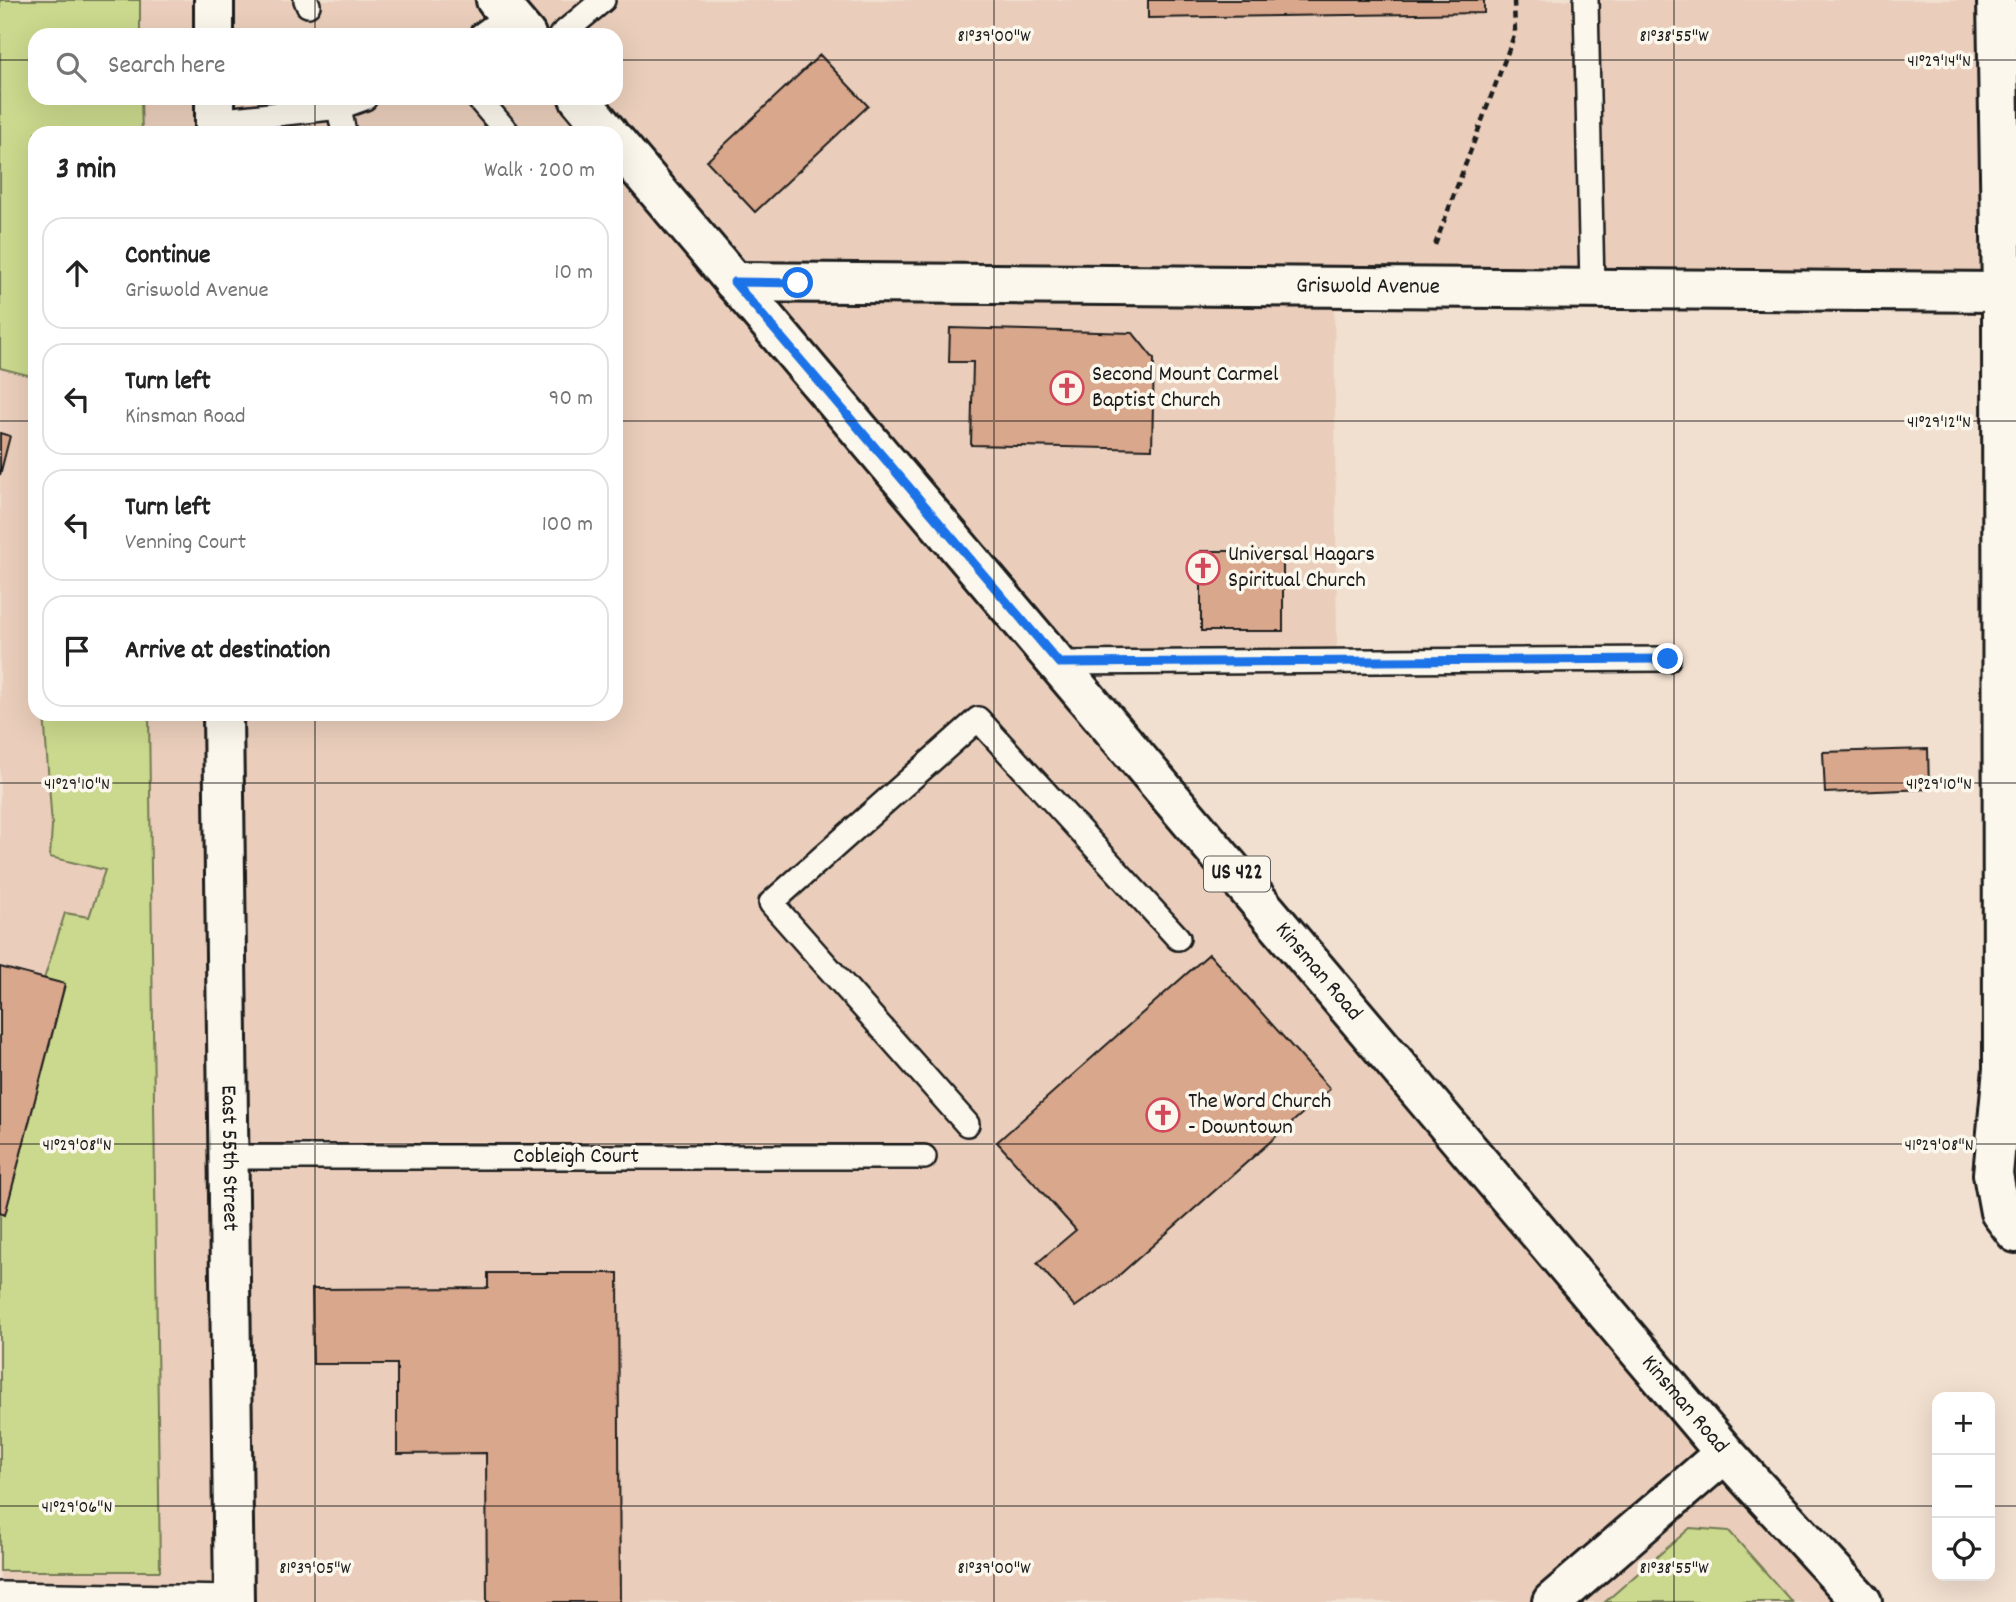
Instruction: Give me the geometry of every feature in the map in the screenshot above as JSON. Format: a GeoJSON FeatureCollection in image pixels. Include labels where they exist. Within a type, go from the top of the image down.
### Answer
{"type":"FeatureCollection","features":[{"type":"Feature","properties":{"kind":"main road"},"geometry":{"type":"LineString","coordinates":[[214,0],[214,28]]}},
{"type":"Feature","properties":{"kind":"main road"},"geometry":{"type":"LineString","coordinates":[[1997,0],[2008,967],[2003,1069],[1993,1174],[2000,1212],[2016,1233]]}},
{"type":"Feature","properties":{"kind":"main road","name":"Kinsman Road"},"geometry":{"type":"LineString","coordinates":[[585,105],[602,126]]}},
{"type":"Feature","properties":{"kind":"main road","name":"Kinsman Road"},"geometry":{"type":"LineString","coordinates":[[623,151],[1726,1453],[1862,1602]]}},
{"type":"Feature","properties":{"kind":"main road","name":"Griswold Avenue"},"geometry":{"type":"LineString","coordinates":[[734,282],[2002,292]]}},
{"type":"Feature","properties":{"kind":"main road","name":"East 55th Street"},"geometry":{"type":"LineString","coordinates":[[223,721],[234,1600]]}},
{"type":"Feature","properties":{"kind":"main road"},"geometry":{"type":"LineString","coordinates":[[1552,1602],[1726,1453]]}},
{"type":"Feature","properties":{"kind":"lane"},"geometry":{"type":"LineString","coordinates":[[569,28],[603,0]]}},
{"type":"Feature","properties":{"kind":"lane"},"geometry":{"type":"LineString","coordinates":[[1586,0],[1592,288]]}},
{"type":"Feature","properties":{"kind":"lane"},"geometry":{"type":"LineString","coordinates":[[215,117],[314,105]]}},
{"type":"Feature","properties":{"kind":"lane"},"geometry":{"type":"LineString","coordinates":[[339,105],[343,126]]}},
{"type":"Feature","properties":{"kind":"lane"},"geometry":{"type":"LineString","coordinates":[[484,105],[502,126]]}},
{"type":"Feature","properties":{"kind":"lane"},"geometry":{"type":"LineString","coordinates":[[1059,663],[1668,659]]}},
{"type":"Feature","properties":{"kind":"lane"},"geometry":{"type":"LineString","coordinates":[[967,1124],[771,902],[978,719],[1178,938]]}},
{"type":"Feature","properties":{"kind":"lane","name":"Cobleigh Court"},"geometry":{"type":"LineString","coordinates":[[229,1157],[924,1157]]}},
{"type":"Feature","properties":{"kind":"lane"},"geometry":{"type":"LineString","coordinates":[[0,1594],[234,1600]]}},
{"type":"Feature","properties":{"kind":"path"},"geometry":{"type":"LineString","coordinates":[[1435,245],[1515,33],[1514,0]]}},
{"type":"Feature","properties":{"kind":"shaded area"},"geometry":{"type":"Polygon","coordinates":[[[0,0],[1997,0],[2002,292],[1334,287],[1337,661],[1060,663],[1862,1602],[0,1602],[0,0]]]}},
{"type":"Feature","properties":{"kind":"green space"},"geometry":{"type":"Polygon","coordinates":[[[0,0],[140,0],[140,28],[28,28],[28,105],[141,105],[142,126],[28,126],[28,375],[0,368],[0,0]]]}},
{"type":"Feature","properties":{"kind":"green space"},"geometry":{"type":"Polygon","coordinates":[[[44,721],[149,721],[160,1571],[0,1571],[0,1213],[5,1214],[65,985],[44,979],[65,913],[89,917],[105,870],[50,857],[52,826],[44,721]]]}},
{"type":"Feature","properties":{"kind":"green space"},"geometry":{"type":"Polygon","coordinates":[[[1690,1528],[1729,1531],[1792,1602],[1605,1602],[1690,1528]]]}},
{"type":"Feature","properties":{"kind":"building"},"geometry":{"type":"Polygon","coordinates":[[[1148,0],[1484,0],[1484,13],[1148,18],[1148,0]]]}},
{"type":"Feature","properties":{"kind":"building"},"geometry":{"type":"Polygon","coordinates":[[[820,55],[868,106],[755,212],[707,161],[820,55]]]}},
{"type":"Feature","properties":{"kind":"building"},"geometry":{"type":"Polygon","coordinates":[[[950,328],[1133,333],[1154,359],[1152,449],[971,445],[973,362],[949,362],[950,328]]]}},
{"type":"Feature","properties":{"kind":"building"},"geometry":{"type":"Polygon","coordinates":[[[0,433],[10,436],[0,475],[0,433]]]}},
{"type":"Feature","properties":{"kind":"building"},"geometry":{"type":"Polygon","coordinates":[[[1201,551],[1283,551],[1283,631],[1201,631],[1201,551]]]}},
{"type":"Feature","properties":{"kind":"building"},"geometry":{"type":"Polygon","coordinates":[[[1928,749],[1929,789],[1825,793],[1823,752],[1928,749]]]}},
{"type":"Feature","properties":{"kind":"building","name":"The Word Church - Downtown"},"geometry":{"type":"Polygon","coordinates":[[[1209,954],[1330,1089],[1117,1277],[1075,1307],[1037,1263],[1076,1230],[997,1142],[1209,954]]]}},
{"type":"Feature","properties":{"kind":"building"},"geometry":{"type":"Polygon","coordinates":[[[0,967],[65,984],[5,1215],[0,1213],[0,967]]]}},
{"type":"Feature","properties":{"kind":"building"},"geometry":{"type":"Polygon","coordinates":[[[488,1273],[618,1273],[620,1602],[487,1602],[486,1453],[397,1454],[397,1364],[313,1364],[312,1289],[488,1288],[488,1273]]]}},
{"type":"Feature","properties":{"kind":"place","name":"Second Mount Carmel Baptist Church"},"geometry":{"type":"Point","coordinates":[1067,388]}},
{"type":"Feature","properties":{"kind":"place","name":"Universal Hagars Spiritual Church"},"geometry":{"type":"Point","coordinates":[1203,568]}},
{"type":"Feature","properties":{"kind":"place","name":"The Word Church - Downtown"},"geometry":{"type":"Point","coordinates":[1163,1115]}},
{"type":"Feature","properties":{"kind":"route"},"geometry":{"type":"LineString","coordinates":[[798,283],[734,282],[1059,663],[1668,659]]}}]}
